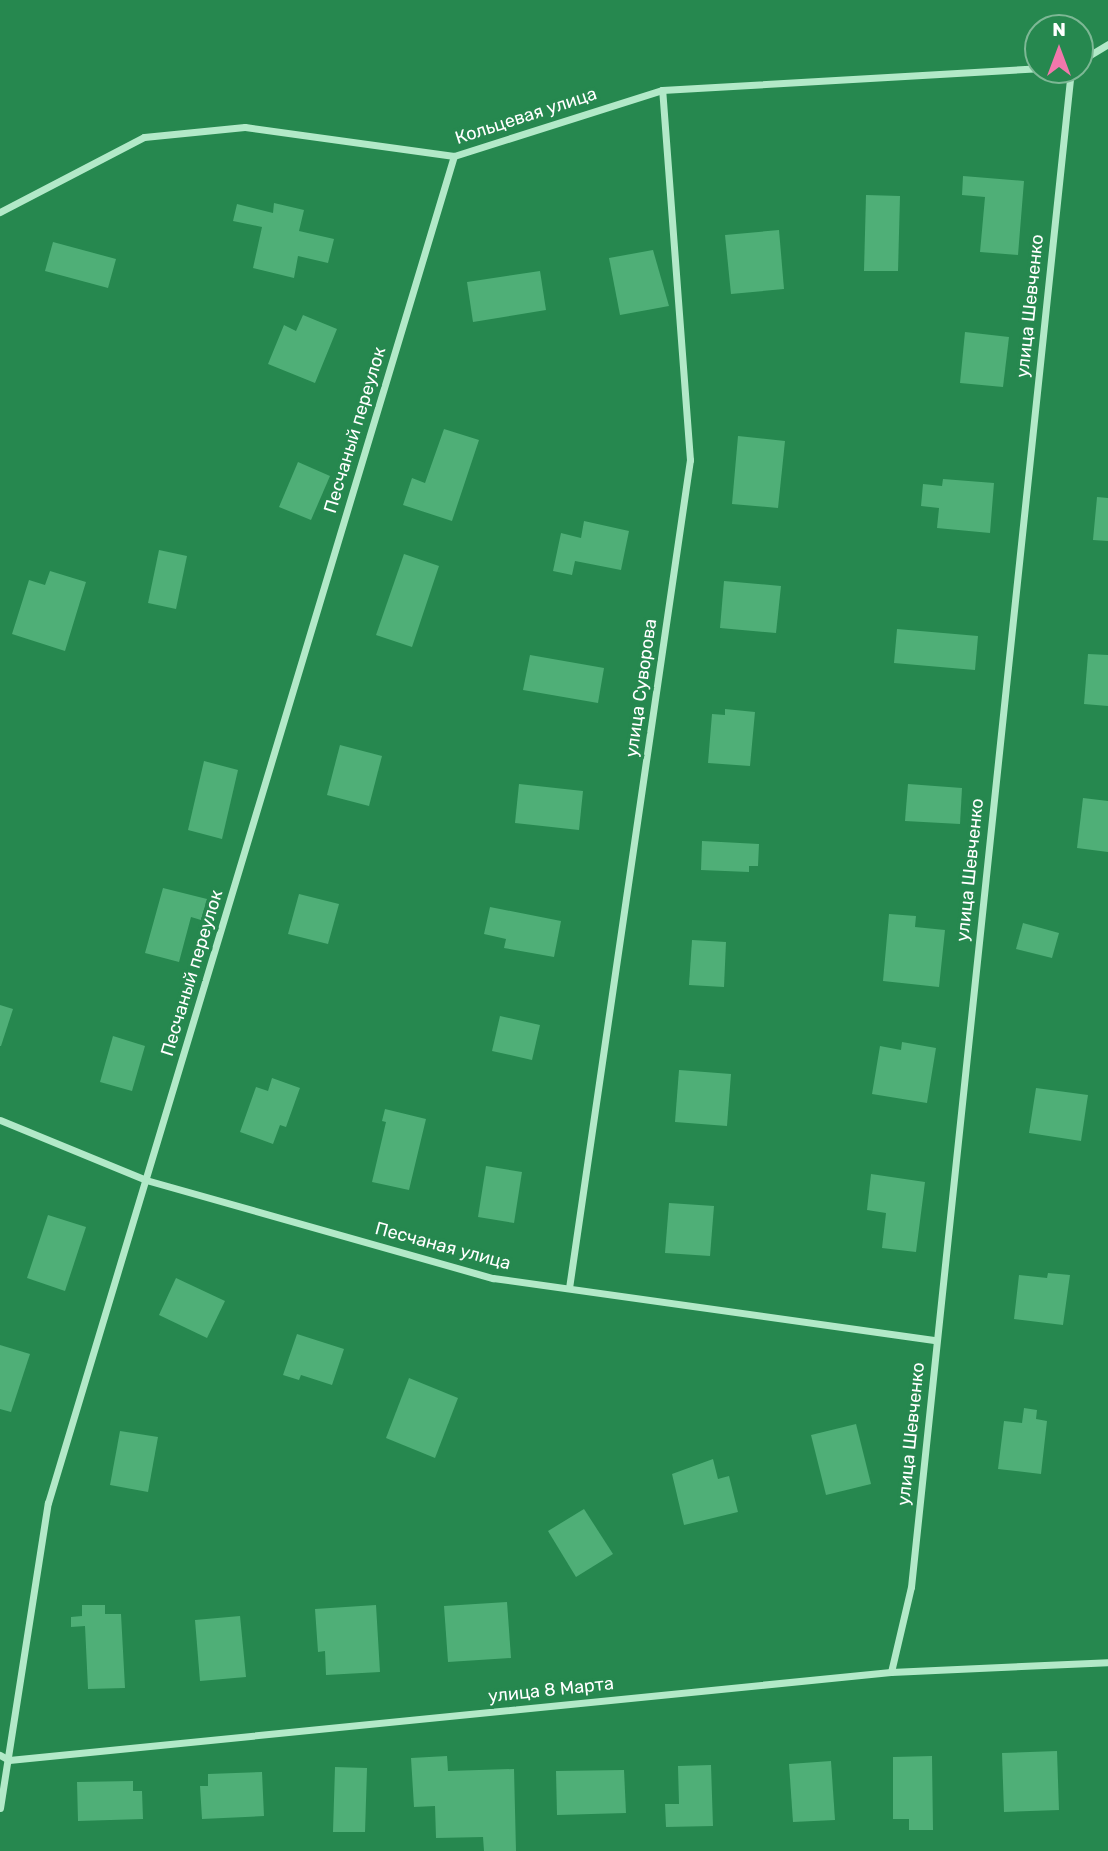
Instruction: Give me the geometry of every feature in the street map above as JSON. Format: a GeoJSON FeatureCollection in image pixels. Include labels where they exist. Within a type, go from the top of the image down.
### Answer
{"type":"FeatureCollection","features":[{"type":"Feature","properties":{"kind":"street","name":"Кольцевая улица"},"geometry":{"type":"LineString","coordinates":[[0,212],[145,137],[245,127],[454,156],[662,90],[1024,69]]}},
{"type":"Feature","properties":{"kind":"street","name":"улица Шевченко"},"geometry":{"type":"LineString","coordinates":[[891,1672],[911,1587],[1070,84]]}},
{"type":"Feature","properties":{"kind":"street","name":"улица Суворова"},"geometry":{"type":"LineString","coordinates":[[569,1288],[690,460],[662,90]]}},
{"type":"Feature","properties":{"kind":"street","name":"Песчаный переулок"},"geometry":{"type":"LineString","coordinates":[[0,1808],[48,1503],[454,156]]}},
{"type":"Feature","properties":{"kind":"street","name":"Песчаная улица"},"geometry":{"type":"LineString","coordinates":[[0,1120],[146,1180],[494,1278],[936,1340]]}},
{"type":"Feature","properties":{"kind":"street","name":"улица 8 Марта"},"geometry":{"type":"LineString","coordinates":[[9,1760],[891,1672],[1108,1662]]}},
{"type":"Feature","properties":{"kind":"street"},"geometry":{"type":"LineString","coordinates":[[0,1755],[9,1760]]}},
{"type":"Feature","properties":{"kind":"building"},"geometry":{"type":"Polygon","coordinates":[[[963,176],[1024,181],[1018,255],[980,252],[985,197],[962,195],[963,176]]]}},
{"type":"Feature","properties":{"kind":"building"},"geometry":{"type":"Polygon","coordinates":[[[866,195],[900,196],[898,271],[864,271],[866,195]]]}},
{"type":"Feature","properties":{"kind":"building"},"geometry":{"type":"Polygon","coordinates":[[[274,203],[304,210],[299,231],[334,239],[328,263],[298,256],[294,278],[253,268],[262,227],[233,221],[237,204],[273,213],[274,203]]]}},
{"type":"Feature","properties":{"kind":"building"},"geometry":{"type":"Polygon","coordinates":[[[779,230],[784,289],[731,294],[725,235],[779,230]]]}},
{"type":"Feature","properties":{"kind":"building"},"geometry":{"type":"Polygon","coordinates":[[[53,242],[116,259],[108,288],[45,271],[53,242]]]}},
{"type":"Feature","properties":{"kind":"building"},"geometry":{"type":"Polygon","coordinates":[[[653,250],[669,306],[620,315],[609,258],[653,250]]]}},
{"type":"Feature","properties":{"kind":"building"},"geometry":{"type":"Polygon","coordinates":[[[540,271],[546,310],[473,322],[467,282],[540,271]]]}},
{"type":"Feature","properties":{"kind":"building"},"geometry":{"type":"Polygon","coordinates":[[[303,315],[337,329],[315,383],[268,364],[284,325],[296,331],[303,315]]]}},
{"type":"Feature","properties":{"kind":"building"},"geometry":{"type":"Polygon","coordinates":[[[965,332],[1009,337],[1003,387],[960,383],[965,332]]]}},
{"type":"Feature","properties":{"kind":"building"},"geometry":{"type":"Polygon","coordinates":[[[444,429],[479,440],[452,521],[403,505],[412,478],[425,483],[444,429]]]}},
{"type":"Feature","properties":{"kind":"building"},"geometry":{"type":"Polygon","coordinates":[[[738,436],[785,441],[778,508],[732,504],[738,436]]]}},
{"type":"Feature","properties":{"kind":"building"},"geometry":{"type":"Polygon","coordinates":[[[298,462],[330,476],[311,520],[279,507],[298,462]]]}},
{"type":"Feature","properties":{"kind":"building"},"geometry":{"type":"Polygon","coordinates":[[[943,479],[994,483],[990,533],[937,528],[939,508],[921,506],[923,484],[942,486],[943,479]]]}},
{"type":"Feature","properties":{"kind":"building"},"geometry":{"type":"Polygon","coordinates":[[[1097,497],[1108,498],[1108,541],[1093,540],[1097,497]]]}},
{"type":"Feature","properties":{"kind":"building"},"geometry":{"type":"Polygon","coordinates":[[[584,521],[629,531],[621,570],[575,561],[572,575],[553,571],[561,533],[581,538],[584,521]]]}},
{"type":"Feature","properties":{"kind":"building"},"geometry":{"type":"Polygon","coordinates":[[[159,550],[187,556],[176,609],[148,603],[159,550]]]}},
{"type":"Feature","properties":{"kind":"building"},"geometry":{"type":"Polygon","coordinates":[[[404,554],[439,566],[412,647],[376,635],[404,554]]]}},
{"type":"Feature","properties":{"kind":"building"},"geometry":{"type":"Polygon","coordinates":[[[50,571],[86,582],[65,651],[12,634],[29,580],[45,585],[50,571]]]}},
{"type":"Feature","properties":{"kind":"building"},"geometry":{"type":"Polygon","coordinates":[[[724,581],[781,586],[776,633],[720,628],[724,581]]]}},
{"type":"Feature","properties":{"kind":"building"},"geometry":{"type":"Polygon","coordinates":[[[897,629],[978,636],[975,670],[894,663],[897,629]]]}},
{"type":"Feature","properties":{"kind":"building"},"geometry":{"type":"Polygon","coordinates":[[[1088,654],[1108,655],[1108,706],[1084,704],[1088,654]]]}},
{"type":"Feature","properties":{"kind":"building"},"geometry":{"type":"Polygon","coordinates":[[[530,655],[604,668],[598,703],[523,690],[530,655]]]}},
{"type":"Feature","properties":{"kind":"building"},"geometry":{"type":"Polygon","coordinates":[[[725,709],[755,712],[750,766],[708,763],[712,714],[725,715],[725,709]]]}},
{"type":"Feature","properties":{"kind":"building"},"geometry":{"type":"Polygon","coordinates":[[[340,745],[382,756],[369,806],[327,795],[340,745]]]}},
{"type":"Feature","properties":{"kind":"building"},"geometry":{"type":"Polygon","coordinates":[[[204,761],[238,770],[222,839],[188,830],[204,761]]]}},
{"type":"Feature","properties":{"kind":"building"},"geometry":{"type":"Polygon","coordinates":[[[519,784],[583,791],[579,830],[515,823],[519,784]]]}},
{"type":"Feature","properties":{"kind":"building"},"geometry":{"type":"Polygon","coordinates":[[[908,784],[962,788],[960,824],[905,821],[908,784]]]}},
{"type":"Feature","properties":{"kind":"building"},"geometry":{"type":"Polygon","coordinates":[[[1083,798],[1108,801],[1108,852],[1077,848],[1083,798]]]}},
{"type":"Feature","properties":{"kind":"building"},"geometry":{"type":"Polygon","coordinates":[[[702,841],[759,844],[758,866],[749,866],[749,872],[701,870],[702,841]]]}},
{"type":"Feature","properties":{"kind":"building"},"geometry":{"type":"Polygon","coordinates":[[[163,888],[207,899],[201,920],[191,917],[179,962],[145,953],[163,888]]]}},
{"type":"Feature","properties":{"kind":"building"},"geometry":{"type":"Polygon","coordinates":[[[299,894],[339,904],[328,944],[288,934],[299,894]]]}},
{"type":"Feature","properties":{"kind":"building"},"geometry":{"type":"Polygon","coordinates":[[[490,907],[561,921],[554,957],[504,948],[506,939],[484,934],[490,907]]]}},
{"type":"Feature","properties":{"kind":"building"},"geometry":{"type":"Polygon","coordinates":[[[889,914],[916,916],[915,927],[945,930],[939,987],[883,981],[889,914]]]}},
{"type":"Feature","properties":{"kind":"building"},"geometry":{"type":"Polygon","coordinates":[[[1023,923],[1059,933],[1052,958],[1016,949],[1023,923]]]}},
{"type":"Feature","properties":{"kind":"building"},"geometry":{"type":"Polygon","coordinates":[[[692,940],[726,942],[724,987],[689,985],[692,940]]]}},
{"type":"Feature","properties":{"kind":"building"},"geometry":{"type":"Polygon","coordinates":[[[0,1005],[13,1009],[1,1046],[0,1046],[0,1005]]]}},
{"type":"Feature","properties":{"kind":"building"},"geometry":{"type":"Polygon","coordinates":[[[500,1016],[540,1025],[532,1060],[492,1051],[500,1016]]]}},
{"type":"Feature","properties":{"kind":"building"},"geometry":{"type":"Polygon","coordinates":[[[113,1036],[145,1046],[132,1091],[100,1082],[113,1036]]]}},
{"type":"Feature","properties":{"kind":"building"},"geometry":{"type":"Polygon","coordinates":[[[902,1042],[936,1048],[927,1103],[872,1094],[880,1046],[901,1050],[902,1042]]]}},
{"type":"Feature","properties":{"kind":"building"},"geometry":{"type":"Polygon","coordinates":[[[679,1070],[731,1074],[727,1126],[675,1122],[679,1070]]]}},
{"type":"Feature","properties":{"kind":"building"},"geometry":{"type":"Polygon","coordinates":[[[272,1078],[300,1088],[286,1127],[280,1125],[273,1144],[240,1132],[256,1087],[268,1091],[272,1078]]]}},
{"type":"Feature","properties":{"kind":"building"},"geometry":{"type":"Polygon","coordinates":[[[1036,1088],[1088,1095],[1081,1141],[1029,1133],[1036,1088]]]}},
{"type":"Feature","properties":{"kind":"building"},"geometry":{"type":"Polygon","coordinates":[[[385,1109],[426,1119],[409,1190],[372,1182],[386,1122],[382,1121],[385,1109]]]}},
{"type":"Feature","properties":{"kind":"building"},"geometry":{"type":"Polygon","coordinates":[[[486,1166],[522,1172],[514,1223],[478,1217],[486,1166]]]}},
{"type":"Feature","properties":{"kind":"building"},"geometry":{"type":"Polygon","coordinates":[[[871,1174],[925,1182],[916,1252],[882,1248],[886,1213],[867,1210],[871,1174]]]}},
{"type":"Feature","properties":{"kind":"building"},"geometry":{"type":"Polygon","coordinates":[[[669,1203],[714,1206],[710,1256],[665,1253],[669,1203]]]}},
{"type":"Feature","properties":{"kind":"building"},"geometry":{"type":"Polygon","coordinates":[[[48,1215],[86,1227],[65,1291],[27,1278],[48,1215]]]}},
{"type":"Feature","properties":{"kind":"building"},"geometry":{"type":"Polygon","coordinates":[[[1048,1273],[1070,1275],[1063,1325],[1014,1319],[1019,1275],[1047,1278],[1048,1273]]]}},
{"type":"Feature","properties":{"kind":"building"},"geometry":{"type":"Polygon","coordinates":[[[176,1278],[225,1301],[207,1338],[159,1315],[176,1278]]]}},
{"type":"Feature","properties":{"kind":"building"},"geometry":{"type":"Polygon","coordinates":[[[297,1334],[344,1349],[332,1385],[301,1375],[299,1380],[283,1375],[297,1334]]]}},
{"type":"Feature","properties":{"kind":"building"},"geometry":{"type":"Polygon","coordinates":[[[0,1345],[30,1354],[11,1412],[0,1409],[0,1345]]]}},
{"type":"Feature","properties":{"kind":"building"},"geometry":{"type":"Polygon","coordinates":[[[409,1378],[458,1398],[435,1458],[386,1438],[409,1378]]]}},
{"type":"Feature","properties":{"kind":"building"},"geometry":{"type":"Polygon","coordinates":[[[1024,1408],[1037,1410],[1036,1419],[1047,1421],[1041,1474],[998,1469],[1004,1421],[1022,1423],[1024,1408]]]}},
{"type":"Feature","properties":{"kind":"building"},"geometry":{"type":"Polygon","coordinates":[[[856,1424],[871,1484],[826,1495],[811,1435],[856,1424]]]}},
{"type":"Feature","properties":{"kind":"building"},"geometry":{"type":"Polygon","coordinates":[[[120,1431],[158,1437],[148,1492],[110,1485],[120,1431]]]}},
{"type":"Feature","properties":{"kind":"building"},"geometry":{"type":"Polygon","coordinates":[[[713,1459],[718,1479],[729,1476],[738,1512],[684,1525],[672,1474],[713,1459]]]}},
{"type":"Feature","properties":{"kind":"building"},"geometry":{"type":"Polygon","coordinates":[[[584,1509],[613,1554],[576,1577],[548,1531],[584,1509]]]}},
{"type":"Feature","properties":{"kind":"building"},"geometry":{"type":"Polygon","coordinates":[[[507,1602],[511,1658],[448,1662],[444,1606],[507,1602]]]}},
{"type":"Feature","properties":{"kind":"building"},"geometry":{"type":"Polygon","coordinates":[[[82,1605],[105,1605],[105,1614],[121,1614],[125,1688],[88,1689],[85,1626],[71,1627],[71,1617],[82,1616],[82,1605]]]}},
{"type":"Feature","properties":{"kind":"building"},"geometry":{"type":"Polygon","coordinates":[[[376,1605],[380,1672],[326,1675],[325,1651],[318,1652],[315,1609],[376,1605]]]}},
{"type":"Feature","properties":{"kind":"building"},"geometry":{"type":"Polygon","coordinates":[[[240,1616],[246,1677],[200,1681],[195,1620],[240,1616]]]}},
{"type":"Feature","properties":{"kind":"building"},"geometry":{"type":"Polygon","coordinates":[[[1057,1751],[1059,1810],[1004,1812],[1002,1753],[1057,1751]]]}},
{"type":"Feature","properties":{"kind":"building"},"geometry":{"type":"Polygon","coordinates":[[[447,1756],[448,1771],[514,1769],[516,1851],[484,1851],[483,1837],[436,1838],[435,1806],[414,1807],[411,1758],[447,1756]]]}},
{"type":"Feature","properties":{"kind":"building"},"geometry":{"type":"Polygon","coordinates":[[[932,1756],[933,1830],[909,1830],[909,1819],[893,1819],[893,1757],[932,1756]]]}},
{"type":"Feature","properties":{"kind":"building"},"geometry":{"type":"Polygon","coordinates":[[[831,1761],[835,1820],[793,1822],[789,1764],[831,1761]]]}},
{"type":"Feature","properties":{"kind":"building"},"geometry":{"type":"Polygon","coordinates":[[[711,1765],[713,1826],[666,1827],[665,1804],[679,1804],[678,1766],[711,1765]]]}},
{"type":"Feature","properties":{"kind":"building"},"geometry":{"type":"Polygon","coordinates":[[[335,1767],[367,1768],[365,1832],[333,1832],[335,1767]]]}},
{"type":"Feature","properties":{"kind":"building"},"geometry":{"type":"Polygon","coordinates":[[[624,1770],[626,1813],[557,1815],[556,1771],[624,1770]]]}},
{"type":"Feature","properties":{"kind":"building"},"geometry":{"type":"Polygon","coordinates":[[[262,1772],[264,1816],[202,1819],[200,1786],[208,1786],[208,1774],[262,1772]]]}},
{"type":"Feature","properties":{"kind":"building"},"geometry":{"type":"Polygon","coordinates":[[[133,1781],[133,1791],[142,1791],[143,1819],[78,1821],[77,1782],[133,1781]]]}}]}
